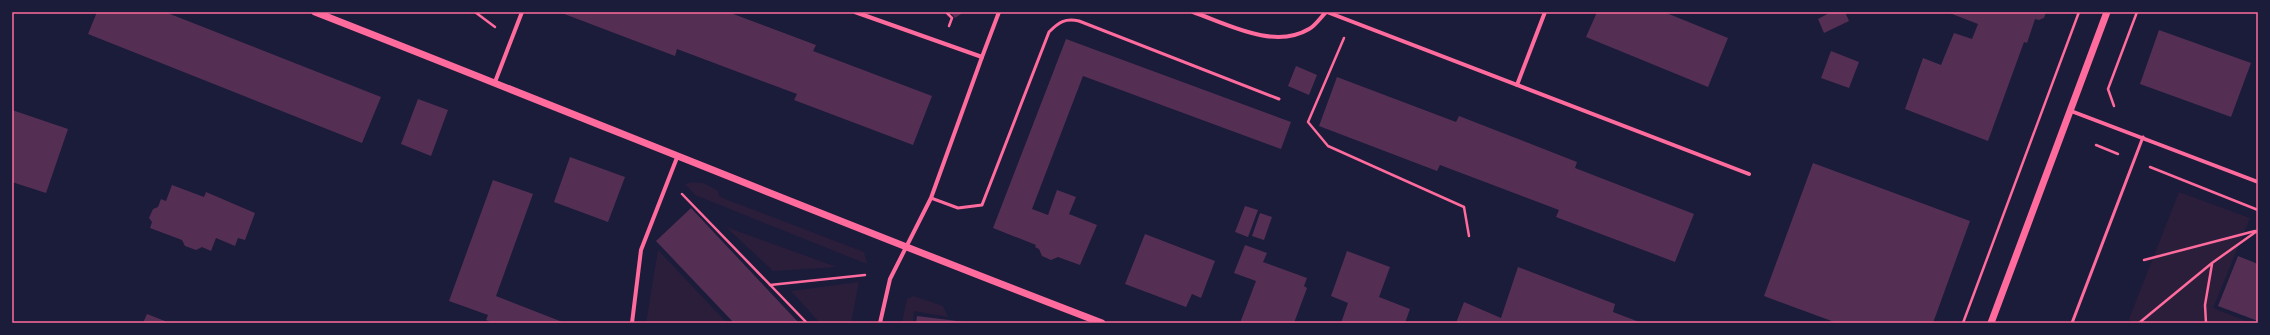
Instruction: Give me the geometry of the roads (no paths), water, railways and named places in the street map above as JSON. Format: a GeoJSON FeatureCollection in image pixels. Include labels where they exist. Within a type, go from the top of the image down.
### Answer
{"type":"FeatureCollection","features":[{"type":"Feature","properties":{"kind":"street"},"geometry":{"type":"LineString","coordinates":[[315,12],[678,155],[906,248],[1102,323]]}},
{"type":"Feature","properties":{"kind":"street"},"geometry":{"type":"LineString","coordinates":[[495,82],[522,12]]}},
{"type":"Feature","properties":{"kind":"street"},"geometry":{"type":"LineString","coordinates":[[856,12],[982,57]]}},
{"type":"Feature","properties":{"kind":"street"},"geometry":{"type":"LineString","coordinates":[[880,323],[890,279],[932,198],[999,12]]}},
{"type":"Feature","properties":{"kind":"street"},"geometry":{"type":"LineString","coordinates":[[1193,12],[1250,32],[1268,36],[1288,36],[1309,29],[1326,12],[1518,84],[1749,174]]}},
{"type":"Feature","properties":{"kind":"street"},"geometry":{"type":"LineString","coordinates":[[1518,84],[1545,12]]}},
{"type":"Feature","properties":{"kind":"street"},"geometry":{"type":"LineString","coordinates":[[1992,323],[2107,12]]}},
{"type":"Feature","properties":{"kind":"street"},"geometry":{"type":"LineString","coordinates":[[2071,110],[2258,182]]}},
{"type":"Feature","properties":{"kind":"street"},"geometry":{"type":"LineString","coordinates":[[632,323],[642,250],[678,155]]}},
{"type":"Feature","properties":{"kind":"lane"},"geometry":{"type":"LineString","coordinates":[[932,198],[958,208],[982,205],[1049,32],[1058,22],[1068,19],[1079,21],[1280,99]]}},
{"type":"Feature","properties":{"kind":"lane"},"geometry":{"type":"LineString","coordinates":[[2072,323],[2143,137]]}}]}
